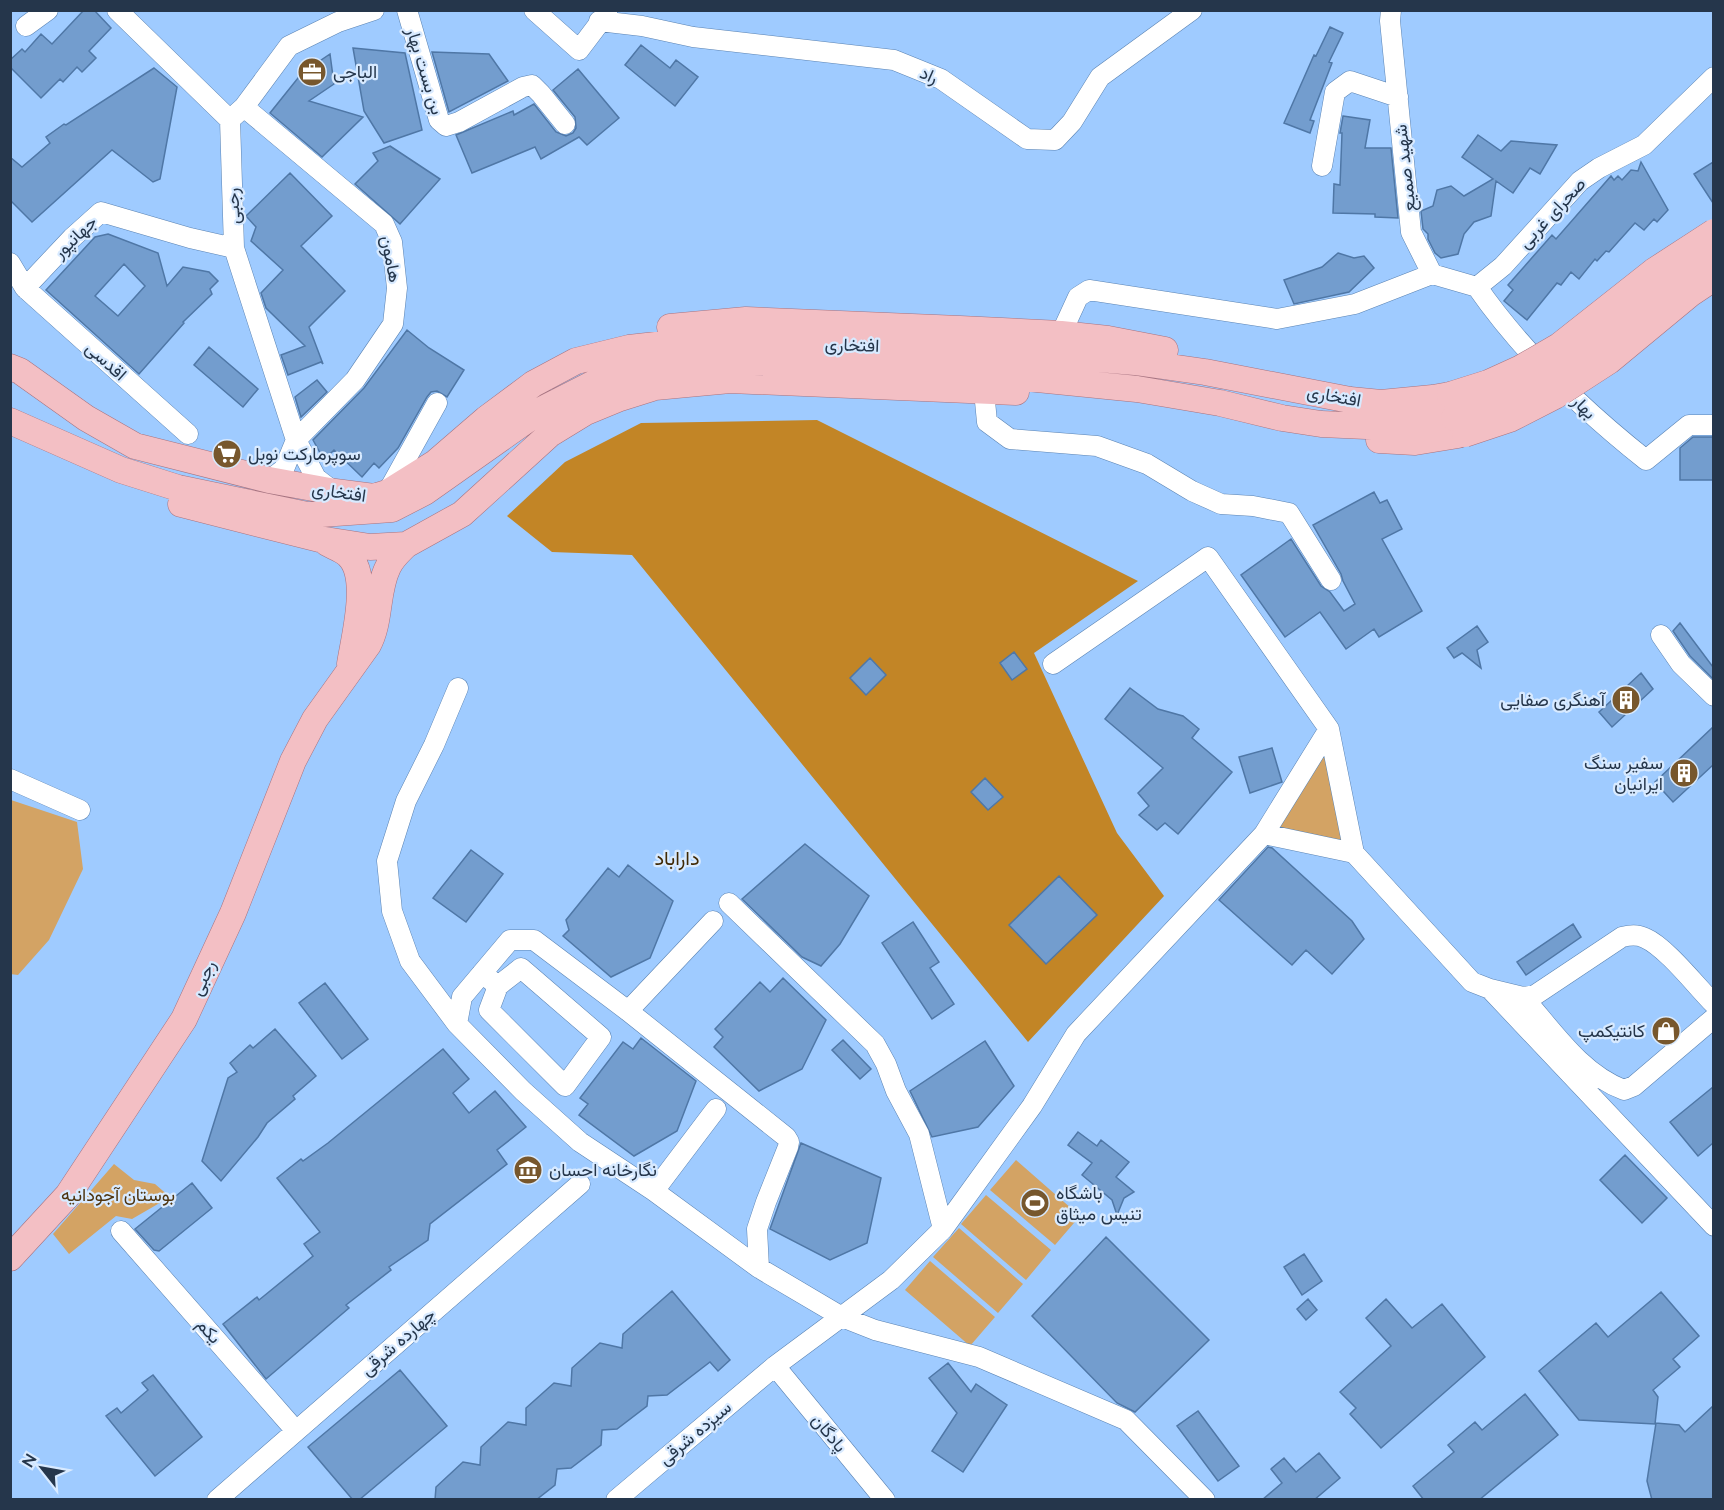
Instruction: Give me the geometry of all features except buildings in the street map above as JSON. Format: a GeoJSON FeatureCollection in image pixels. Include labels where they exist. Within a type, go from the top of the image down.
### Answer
{"type":"FeatureCollection","features":[{"type":"Feature","properties":{"kind":"main road","name":"افتخاری"},"geometry":{"type":"LineString","coordinates":[[11,422],[121,470],[178,488],[307,515],[392,509],[425,492],[541,410],[594,383],[646,368],[813,361],[896,365],[1137,389],[1200,399],[1282,418],[1321,424],[1344,434],[1367,439],[1415,442],[1456,416],[1488,382],[1521,368],[1559,346],[1654,271],[1713,232]]}},
{"type":"Feature","properties":{"kind":"main road","name":"افتخاری"},"geometry":{"type":"LineString","coordinates":[[1456,416],[1515,397],[1544,381],[1713,254]]}},
{"type":"Feature","properties":{"kind":"main road"},"geometry":{"type":"LineString","coordinates":[[1456,416],[1510,419],[1555,396],[1609,362],[1690,294],[1713,278]]}},
{"type":"Feature","properties":{"kind":"main road"},"geometry":{"type":"LineString","coordinates":[[576,361],[627,332],[746,320],[1061,334],[1108,339],[1164,350],[1243,361],[1272,385]]}},
{"type":"Feature","properties":{"kind":"main road","name":"افتخاری"},"geometry":{"type":"LineString","coordinates":[[10,368],[20,371],[86,418],[135,446],[269,480],[374,497],[387,493],[435,463],[533,384],[576,361],[629,348],[692,341],[963,348],[1135,362],[1205,372],[1350,400],[1381,403],[1433,398],[1456,416]]}},
{"type":"Feature","properties":{"kind":"main road"},"geometry":{"type":"LineString","coordinates":[[1200,399],[1207,392],[1211,381],[1205,372]]}},
{"type":"Feature","properties":{"kind":"main road"},"geometry":{"type":"LineString","coordinates":[[11,422],[75,461],[117,482],[186,506],[319,539],[370,547],[406,545],[462,514],[550,434],[586,412],[655,387],[730,380],[984,391],[1150,405],[1221,418],[1282,418]]}},
{"type":"Feature","properties":{"kind":"main road","name":"رجبی"},"geometry":{"type":"LineString","coordinates":[[319,539],[347,553],[354,561],[359,577],[359,603],[349,670]]}},
{"type":"Feature","properties":{"kind":"main road","name":"رجبی"},"geometry":{"type":"LineString","coordinates":[[10,1258],[68,1195],[184,1019],[233,913],[293,761],[315,719],[375,633],[380,594],[387,568],[406,545]]}},
{"type":"Feature","properties":{"kind":"street"},"geometry":{"type":"LineString","coordinates":[[26,26],[48,10]]}},
{"type":"Feature","properties":{"kind":"street"},"geometry":{"type":"LineString","coordinates":[[117,10],[237,113],[289,46],[338,22],[374,10]]}},
{"type":"Feature","properties":{"kind":"street","name":"بن بست بهار"},"geometry":{"type":"LineString","coordinates":[[406,10],[439,120],[446,126],[459,122],[523,87],[532,85],[565,124]]}},
{"type":"Feature","properties":{"kind":"street"},"geometry":{"type":"LineString","coordinates":[[534,10],[579,50],[604,16]]}},
{"type":"Feature","properties":{"kind":"street","name":"راد"},"geometry":{"type":"LineString","coordinates":[[604,16],[704,39],[894,60],[941,79],[1027,139],[1055,140],[1072,122],[1100,77],[1192,10]]}},
{"type":"Feature","properties":{"kind":"street","name":"شهید صمیع"},"geometry":{"type":"LineString","coordinates":[[1391,10],[1390,21],[1411,232],[1432,274]]}},
{"type":"Feature","properties":{"kind":"street","name":"صحرای غربی"},"geometry":{"type":"LineString","coordinates":[[1477,287],[1503,266],[1580,181],[1599,168],[1644,145],[1713,77]]}},
{"type":"Feature","properties":{"kind":"street"},"geometry":{"type":"LineString","coordinates":[[1322,166],[1335,92],[1350,81],[1398,98]]}},
{"type":"Feature","properties":{"kind":"street","name":"رجبی"},"geometry":{"type":"LineString","coordinates":[[237,113],[234,248],[296,440],[316,478],[335,492]]}},
{"type":"Feature","properties":{"kind":"street","name":"هامون"},"geometry":{"type":"LineString","coordinates":[[237,113],[384,224],[392,242],[397,288],[393,324],[355,380],[296,440]]}},
{"type":"Feature","properties":{"kind":"street","name":"جهانپور"},"geometry":{"type":"LineString","coordinates":[[25,288],[72,238],[101,212],[190,238],[234,248]]}},
{"type":"Feature","properties":{"kind":"street"},"geometry":{"type":"LineString","coordinates":[[10,263],[25,288]]}},
{"type":"Feature","properties":{"kind":"street"},"geometry":{"type":"LineString","coordinates":[[1061,334],[1078,297],[1089,290],[1277,319],[1355,304],[1432,274],[1477,287]]}},
{"type":"Feature","properties":{"kind":"street","name":"بهار"},"geometry":{"type":"LineString","coordinates":[[1477,287],[1521,344],[1603,426],[1646,460],[1689,425],[1713,425]]}},
{"type":"Feature","properties":{"kind":"street","name":"اقدسی"},"geometry":{"type":"LineString","coordinates":[[25,288],[188,434]]}},
{"type":"Feature","properties":{"kind":"street"},"geometry":{"type":"LineString","coordinates":[[984,391],[987,422],[1010,439],[1097,446],[1147,464],[1192,491],[1221,504],[1253,506],[1288,513],[1330,580]]}},
{"type":"Feature","properties":{"kind":"street"},"geometry":{"type":"LineString","coordinates":[[387,493],[437,404]]}},
{"type":"Feature","properties":{"kind":"street"},"geometry":{"type":"LineString","coordinates":[[269,480],[284,469],[296,440]]}},
{"type":"Feature","properties":{"kind":"street"},"geometry":{"type":"LineString","coordinates":[[1053,664],[1208,557],[1329,729],[1354,853],[1472,982],[1523,997],[1535,995],[1622,937],[1633,935],[1644,937],[1657,944],[1713,1004]]}},
{"type":"Feature","properties":{"kind":"street"},"geometry":{"type":"LineString","coordinates":[[1661,634],[1681,664],[1713,696]]}},
{"type":"Feature","properties":{"kind":"street"},"geometry":{"type":"LineString","coordinates":[[458,688],[434,745],[406,801],[387,861],[392,911],[410,961],[457,1024],[524,1091],[580,1142],[654,1191],[759,1268],[842,1317],[875,1330],[980,1357],[1126,1420],[1205,1500]]}},
{"type":"Feature","properties":{"kind":"street","name":"سیزده شرقی"},"geometry":{"type":"LineString","coordinates":[[616,1500],[775,1366],[891,1280],[943,1230],[1032,1106],[1076,1034],[1264,834],[1329,729]]}},
{"type":"Feature","properties":{"kind":"street"},"geometry":{"type":"LineString","coordinates":[[10,779],[81,810]]}},
{"type":"Feature","properties":{"kind":"street"},"geometry":{"type":"LineString","coordinates":[[1264,834],[1354,853]]}},
{"type":"Feature","properties":{"kind":"street"},"geometry":{"type":"LineString","coordinates":[[729,903],[875,1044],[918,1134],[943,1230]]}},
{"type":"Feature","properties":{"kind":"street"},"geometry":{"type":"LineString","coordinates":[[628,1011],[713,921]]}},
{"type":"Feature","properties":{"kind":"street"},"geometry":{"type":"LineString","coordinates":[[457,1024],[462,997],[510,940],[534,940],[628,1011],[786,1137],[789,1142],[757,1229],[759,1268]]}},
{"type":"Feature","properties":{"kind":"street"},"geometry":{"type":"LineString","coordinates":[[521,969],[601,1037],[565,1086],[489,1010],[498,986],[521,969]]}},
{"type":"Feature","properties":{"kind":"street"},"geometry":{"type":"LineString","coordinates":[[482,973],[498,986]]}},
{"type":"Feature","properties":{"kind":"street"},"geometry":{"type":"LineString","coordinates":[[1490,989],[1713,1226]]}},
{"type":"Feature","properties":{"kind":"street"},"geometry":{"type":"LineString","coordinates":[[1523,997],[1589,1071],[1624,1090],[1634,1086],[1713,1018]]}},
{"type":"Feature","properties":{"kind":"street"},"geometry":{"type":"LineString","coordinates":[[654,1191],[716,1109]]}},
{"type":"Feature","properties":{"kind":"street","name":"چهارده شرقی"},"geometry":{"type":"LineString","coordinates":[[217,1500],[580,1184]]}},
{"type":"Feature","properties":{"kind":"street","name":"یکم"},"geometry":{"type":"LineString","coordinates":[[121,1231],[296,1431]]}},
{"type":"Feature","properties":{"kind":"street","name":"پادگان"},"geometry":{"type":"LineString","coordinates":[[775,1366],[885,1500]]}},
{"type":"Feature","properties":{"kind":"green space"},"geometry":{"type":"Polygon","coordinates":[[[1324,751],[1342,841],[1279,828],[1324,751]]]}},
{"type":"Feature","properties":{"kind":"green space"},"geometry":{"type":"Polygon","coordinates":[[[11,800],[77,822],[83,869],[49,940],[18,975],[10,974],[11,800]]]}},
{"type":"Feature","properties":{"kind":"green space","name":"باشگاه تنيس ميثاق"},"geometry":{"type":"Polygon","coordinates":[[[1016,1160],[1080,1216],[1055,1245],[990,1190],[1016,1160]]]}},
{"type":"Feature","properties":{"kind":"green space","name":"بوستان آجودانیه"},"geometry":{"type":"Polygon","coordinates":[[[114,1164],[134,1180],[155,1184],[170,1197],[132,1219],[116,1216],[69,1254],[53,1234],[114,1164]]]}},
{"type":"Feature","properties":{"kind":"green space"},"geometry":{"type":"Polygon","coordinates":[[[986,1195],[1051,1250],[1026,1280],[961,1224],[986,1195]]]}},
{"type":"Feature","properties":{"kind":"green space"},"geometry":{"type":"Polygon","coordinates":[[[959,1228],[1023,1284],[998,1313],[933,1257],[959,1228]]]}},
{"type":"Feature","properties":{"kind":"green space"},"geometry":{"type":"Polygon","coordinates":[[[930,1261],[995,1317],[970,1346],[905,1290],[930,1261]]]}},
{"type":"Feature","properties":{"kind":"shaded area"},"geometry":{"type":"Polygon","coordinates":[[[817,420],[1138,581],[1034,653],[1117,833],[1164,896],[1028,1042],[632,555],[552,552],[507,516],[565,462],[641,423],[817,420]]]}},
{"type":"Feature","properties":{"kind":"place","name":"الباجی"},"geometry":{"type":"Point","coordinates":[312,72]}},
{"type":"Feature","properties":{"kind":"place","name":"سوپرمارکت نوبل"},"geometry":{"type":"Point","coordinates":[227,454]}},
{"type":"Feature","properties":{"kind":"place","name":"آهنگری صفایی"},"geometry":{"type":"Point","coordinates":[1626,700]}},
{"type":"Feature","properties":{"kind":"place","name":"سفیر سنگ ایرانیان"},"geometry":{"type":"Point","coordinates":[1684,773]}},
{"type":"Feature","properties":{"kind":"place","name":"کانتیکمپ"},"geometry":{"type":"Point","coordinates":[1666,1031]}},
{"type":"Feature","properties":{"kind":"place","name":"نگارخانه احسان"},"geometry":{"type":"Point","coordinates":[528,1170]}},
{"type":"Feature","properties":{"kind":"place","name":"باشگاه تنيس ميثاق"},"geometry":{"type":"Point","coordinates":[1035,1203]}},
{"type":"Feature","properties":{"kind":"district","name":"داراباد"},"geometry":{"type":"Point","coordinates":[677,858]}}]}
